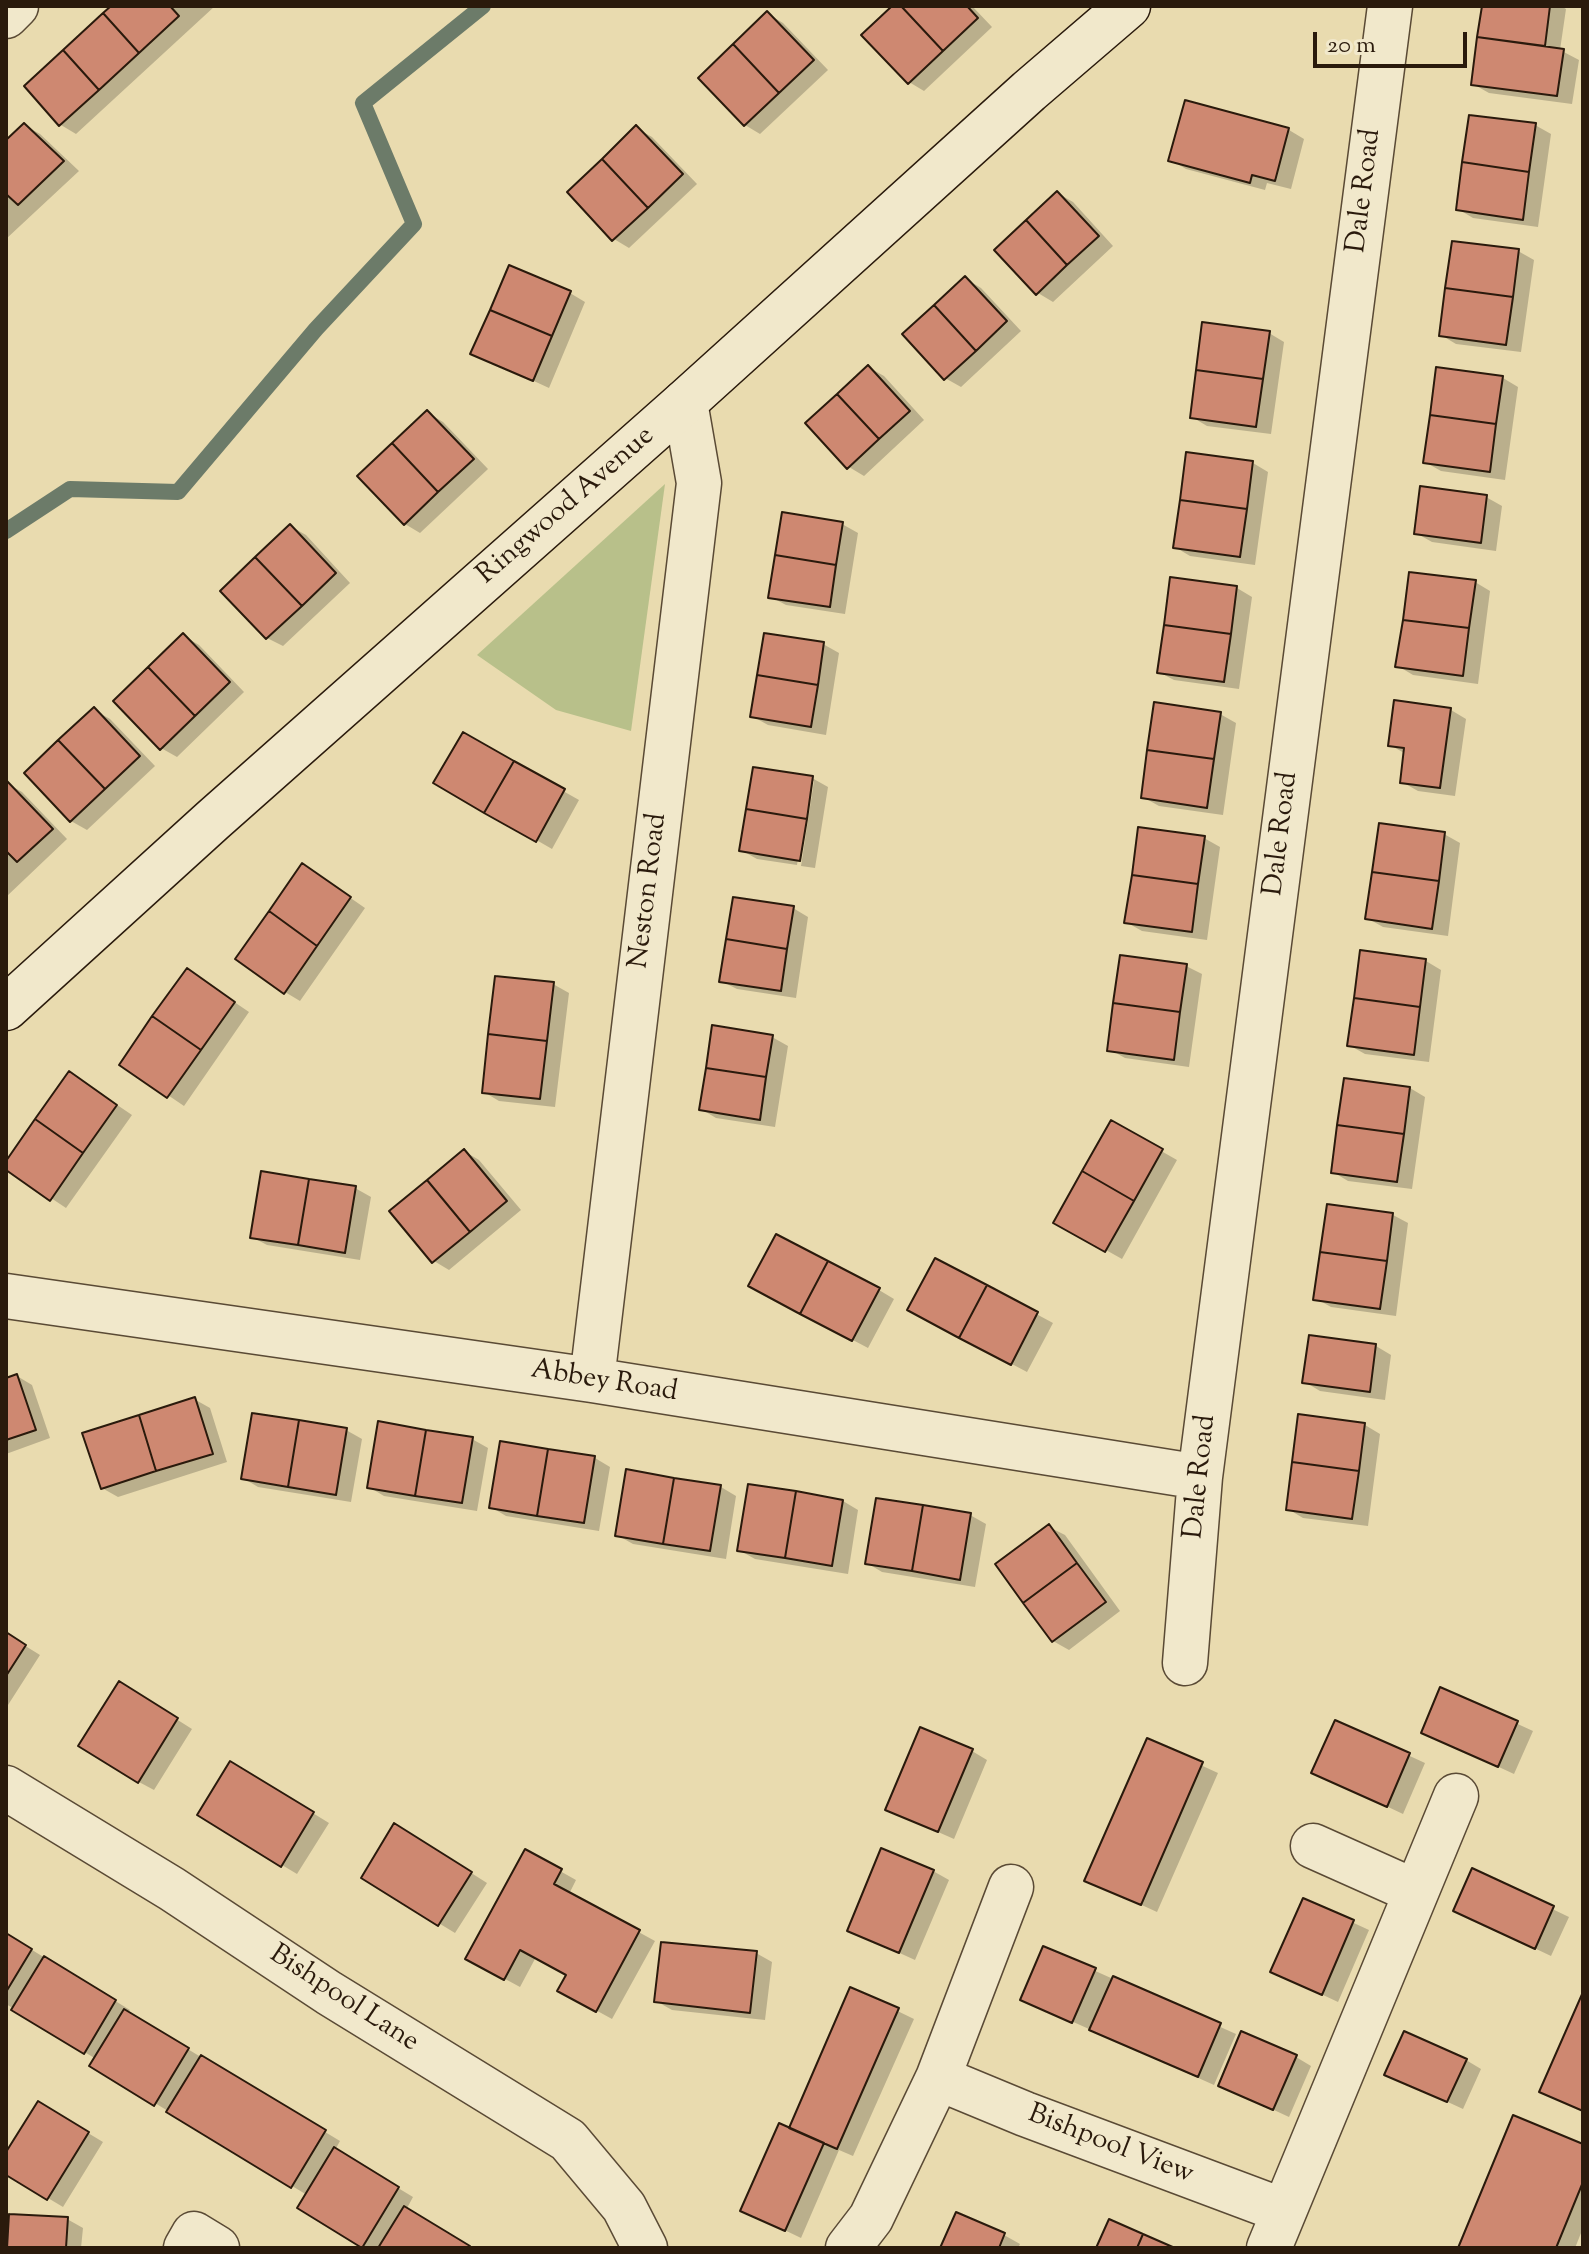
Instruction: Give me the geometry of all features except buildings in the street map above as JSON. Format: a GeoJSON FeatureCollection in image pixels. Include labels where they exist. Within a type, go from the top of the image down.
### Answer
{"type":"FeatureCollection","features":[{"type":"Feature","properties":{"kind":"street"},"geometry":{"type":"LineString","coordinates":[[6,16],[16,6]]}},
{"type":"Feature","properties":{"kind":"street","name":"Ringwood Avenue"},"geometry":{"type":"LineString","coordinates":[[6,1008],[1029,91],[1128,6]]}},
{"type":"Feature","properties":{"kind":"street","name":"Dale Road"},"geometry":{"type":"LineString","coordinates":[[1185,1663],[1200,1477],[1390,6]]}},
{"type":"Feature","properties":{"kind":"street","name":"Neston Road"},"geometry":{"type":"LineString","coordinates":[[592,1380],[699,483],[685,402]]}},
{"type":"Feature","properties":{"kind":"street","name":"Abbey Road"},"geometry":{"type":"LineString","coordinates":[[6,1296],[592,1380],[1200,1477]]}},
{"type":"Feature","properties":{"kind":"street","name":"Bishpool Lane"},"geometry":{"type":"LineString","coordinates":[[6,1788],[172,1889],[342,2002],[568,2140],[624,2207],[645,2248]]}},
{"type":"Feature","properties":{"kind":"street","name":"Bishpool View"},"geometry":{"type":"LineString","coordinates":[[938,2078],[1025,2114],[1276,2230],[1456,1796]]}},
{"type":"Feature","properties":{"kind":"street"},"geometry":{"type":"LineString","coordinates":[[1313,1846],[1416,1892]]}},
{"type":"Feature","properties":{"kind":"street"},"geometry":{"type":"LineString","coordinates":[[848,2248],[871,2218],[938,2078],[1011,1887]]}},
{"type":"Feature","properties":{"kind":"street"},"geometry":{"type":"LineString","coordinates":[[186,2248],[194,2234],[217,2248]]}},
{"type":"Feature","properties":{"kind":"green space"},"geometry":{"type":"Polygon","coordinates":[[[665,484],[631,731],[556,710],[477,655],[665,484]]]}},
{"type":"Feature","properties":{"kind":"waterway"},"geometry":{"type":"LineString","coordinates":[[6,531],[70,489],[178,492],[316,329],[414,224],[363,103],[483,6]]}}]}
